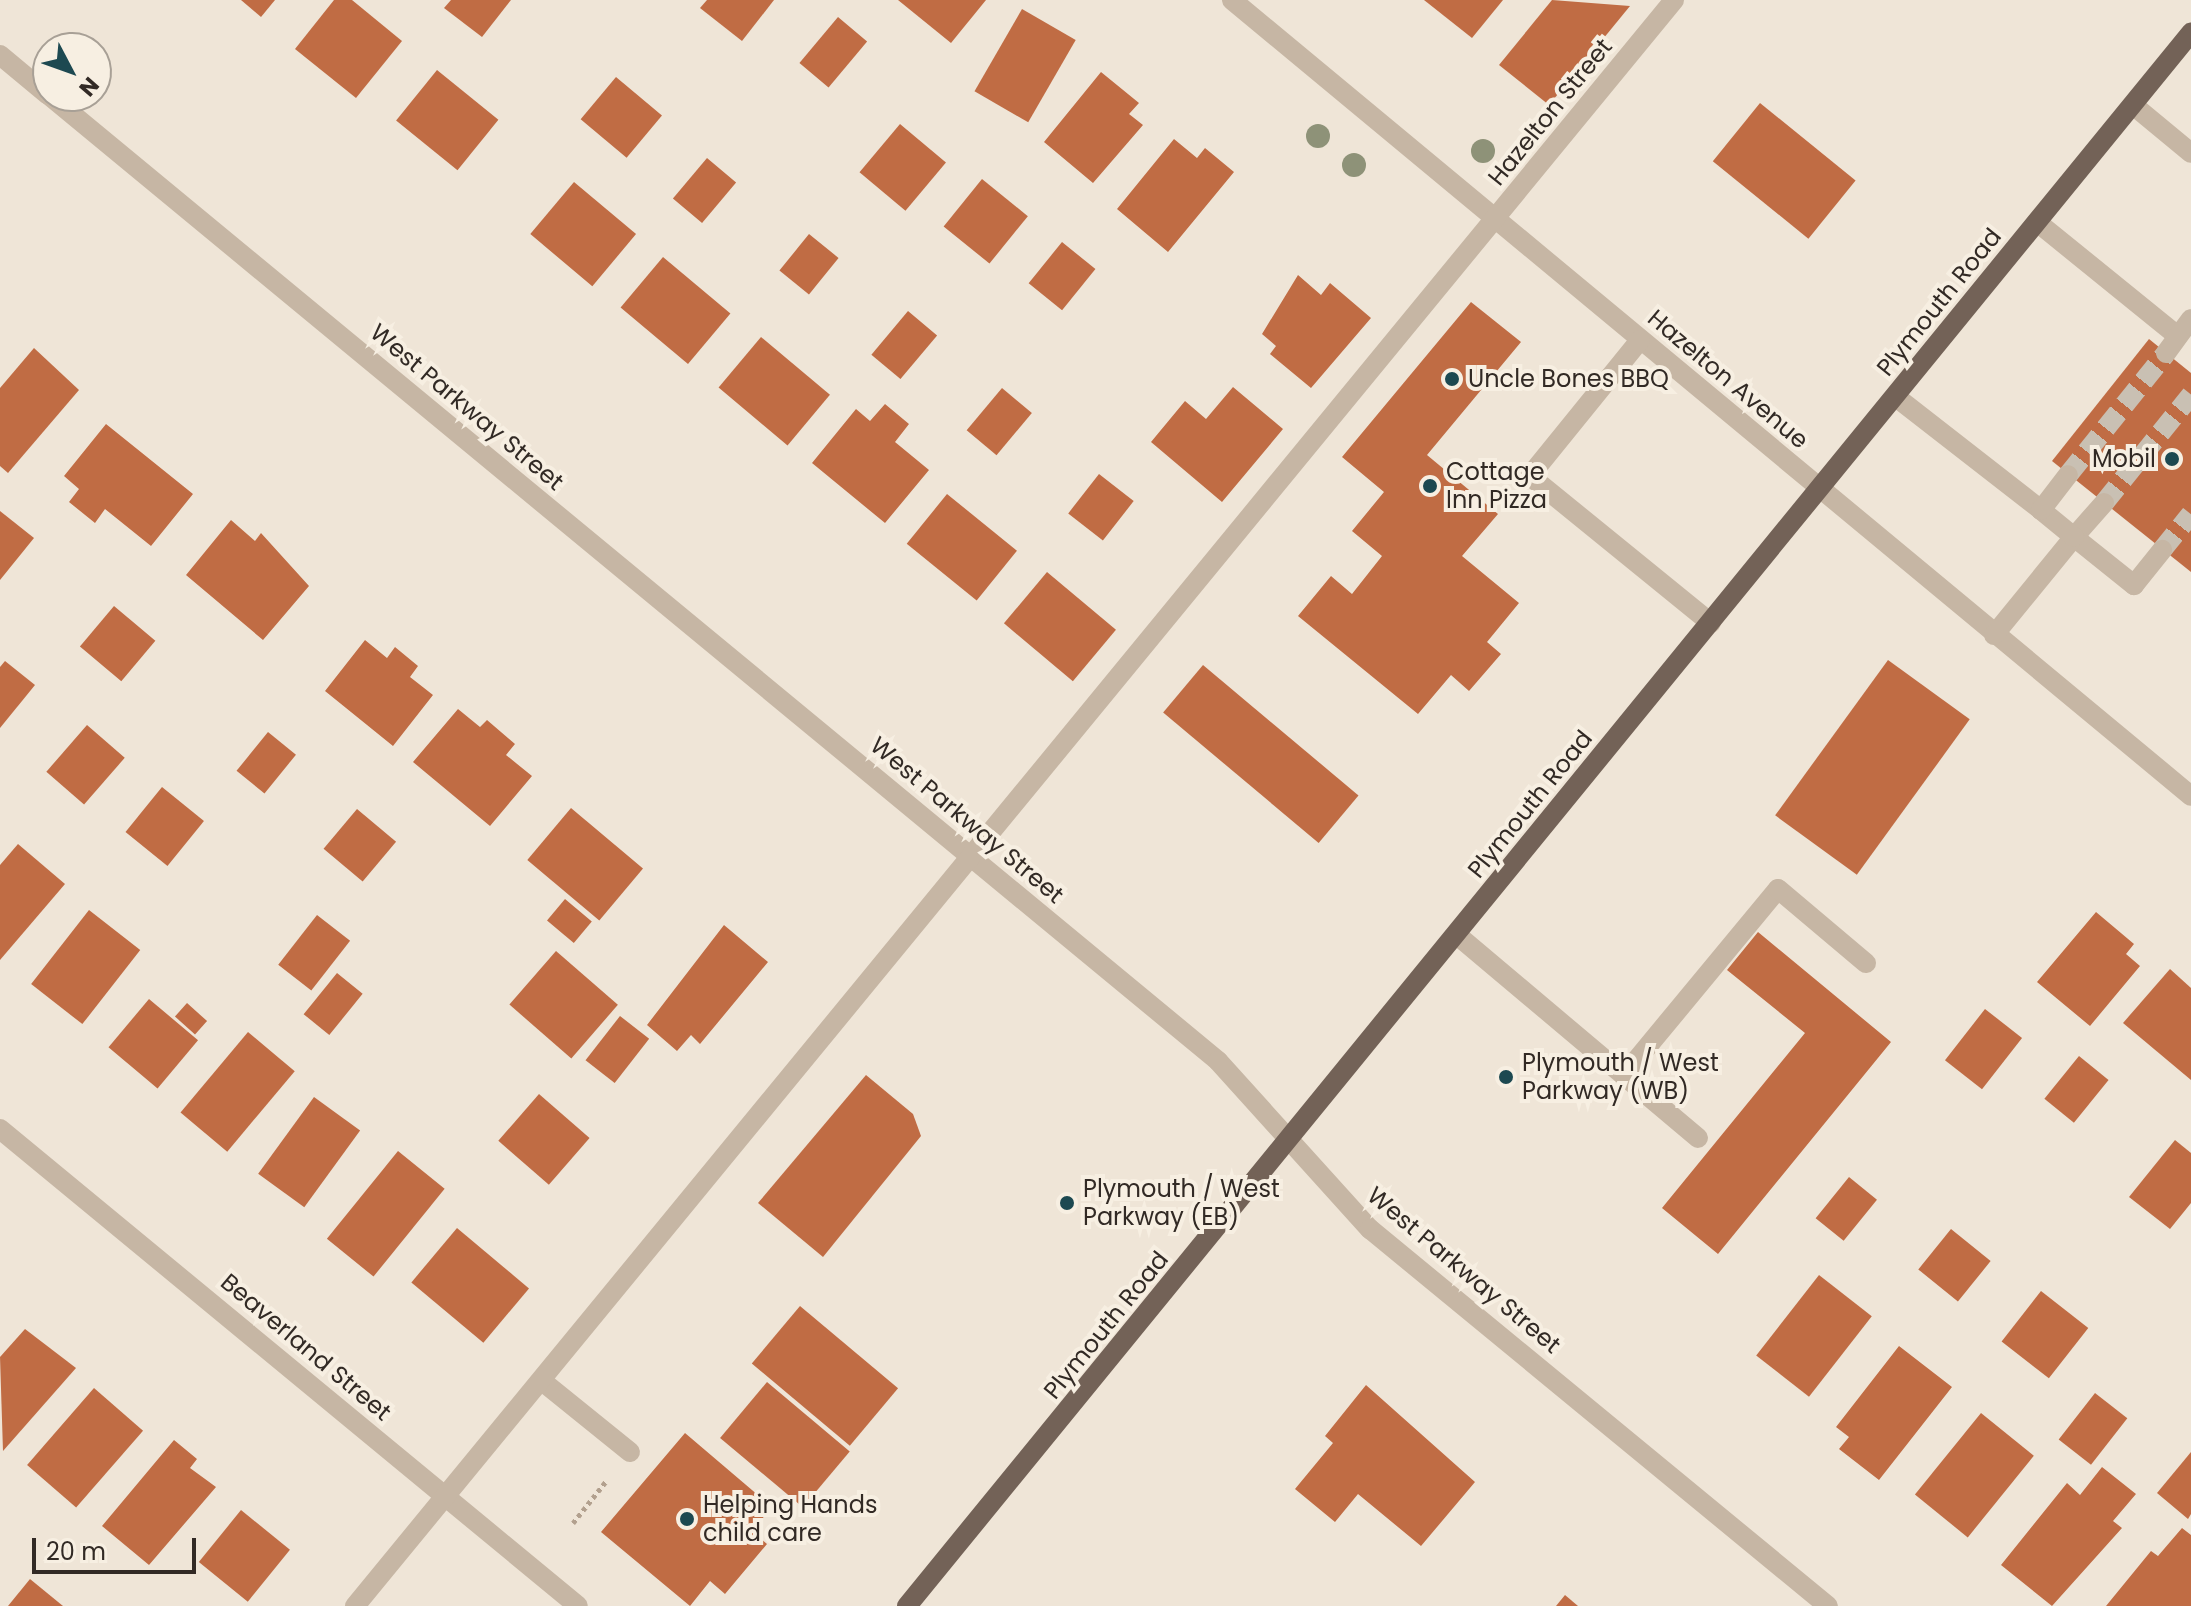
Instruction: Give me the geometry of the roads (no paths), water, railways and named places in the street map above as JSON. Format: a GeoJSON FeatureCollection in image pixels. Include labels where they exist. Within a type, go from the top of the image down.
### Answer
{"type":"FeatureCollection","features":[{"type":"Feature","properties":{"kind":"main road","name":"Plymouth Road"},"geometry":{"type":"LineString","coordinates":[[907,1606],[2191,33]]}},
{"type":"Feature","properties":{"kind":"street","name":"Hazelton Avenue"},"geometry":{"type":"LineString","coordinates":[[1232,0],[2191,796]]}},
{"type":"Feature","properties":{"kind":"street","name":"Hazelton Street"},"geometry":{"type":"LineString","coordinates":[[355,1606],[974,860],[1674,0]]}},
{"type":"Feature","properties":{"kind":"street","name":"West Parkway Street"},"geometry":{"type":"LineString","coordinates":[[0,55],[32,81]]}},
{"type":"Feature","properties":{"kind":"street"},"geometry":{"type":"LineString","coordinates":[[2133,105],[2191,153]]}},
{"type":"Feature","properties":{"kind":"street","name":"West Parkway Street"},"geometry":{"type":"LineString","coordinates":[[70,112],[1218,1061],[1288,1143],[1370,1229],[1828,1606]]}},
{"type":"Feature","properties":{"kind":"street"},"geometry":{"type":"LineString","coordinates":[[2037,222],[2178,336]]}},
{"type":"Feature","properties":{"kind":"street"},"geometry":{"type":"LineString","coordinates":[[2166,353],[2191,319]]}},
{"type":"Feature","properties":{"kind":"street"},"geometry":{"type":"LineString","coordinates":[[1640,340],[1530,476],[1711,623]]}},
{"type":"Feature","properties":{"kind":"street"},"geometry":{"type":"LineString","coordinates":[[1896,397],[2134,585],[2162,550]]}},
{"type":"Feature","properties":{"kind":"street"},"geometry":{"type":"LineString","coordinates":[[2041,510],[2068,475]]}},
{"type":"Feature","properties":{"kind":"street"},"geometry":{"type":"LineString","coordinates":[[1994,635],[2104,503]]}},
{"type":"Feature","properties":{"kind":"street"},"geometry":{"type":"LineString","coordinates":[[1624,1075],[1778,889],[1866,963]]}},
{"type":"Feature","properties":{"kind":"street"},"geometry":{"type":"LineString","coordinates":[[1457,935],[1698,1138]]}},
{"type":"Feature","properties":{"kind":"street","name":"Beaverland Street"},"geometry":{"type":"LineString","coordinates":[[0,1129],[578,1606]]}},
{"type":"Feature","properties":{"kind":"street"},"geometry":{"type":"LineString","coordinates":[[542,1381],[630,1452]]}},
{"type":"Feature","properties":{"kind":"tunnel"},"geometry":{"type":"LineString","coordinates":[[2068,475],[2166,353]]}},
{"type":"Feature","properties":{"kind":"tunnel"},"geometry":{"type":"LineString","coordinates":[[2104,503],[2191,395]]}},
{"type":"Feature","properties":{"kind":"tunnel"},"geometry":{"type":"LineString","coordinates":[[2162,550],[2191,514]]}},
{"type":"Feature","properties":{"kind":"place","name":"Uncle Bones BBQ"},"geometry":{"type":"Point","coordinates":[1452,379]}},
{"type":"Feature","properties":{"kind":"place","name":"Mobil"},"geometry":{"type":"Point","coordinates":[2172,459]}},
{"type":"Feature","properties":{"kind":"place","name":"Cottage Inn Pizza"},"geometry":{"type":"Point","coordinates":[1430,486]}},
{"type":"Feature","properties":{"kind":"place","name":"Plymouth / West Parkway (WB)"},"geometry":{"type":"Point","coordinates":[1506,1077]}},
{"type":"Feature","properties":{"kind":"place","name":"Plymouth / West Parkway (EB)"},"geometry":{"type":"Point","coordinates":[1067,1203]}},
{"type":"Feature","properties":{"kind":"place","name":"Helping Hands child care"},"geometry":{"type":"Point","coordinates":[687,1519]}}]}
